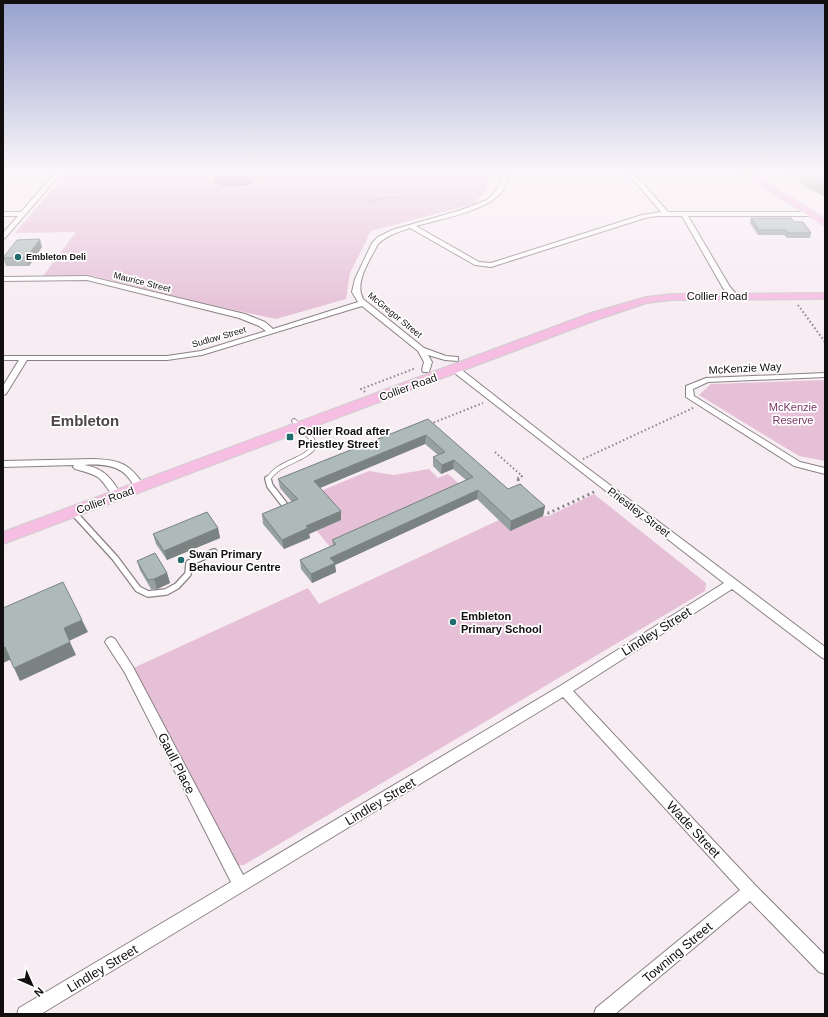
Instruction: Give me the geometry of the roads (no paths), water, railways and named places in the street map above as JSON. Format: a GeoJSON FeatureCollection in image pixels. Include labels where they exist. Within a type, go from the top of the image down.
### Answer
{"type":"FeatureCollection","features":[{"type":"Feature","properties":{"kind":"main road","name":"Collier Road"},"geometry":{"type":"LineString","coordinates":[[3,529],[115,492],[455,364],[632,304],[672,296],[825,288]]}},
{"type":"Feature","properties":{"kind":"main road","name":"Collier Road"},"geometry":{"type":"LineString","coordinates":[[730,292],[825,296]]}},
{"type":"Feature","properties":{"kind":"main road","name":"Collier Road"},"geometry":{"type":"LineString","coordinates":[[297,424],[426,370],[455,364]]}},
{"type":"Feature","properties":{"kind":"main road","name":"Collier Road"},"geometry":{"type":"LineString","coordinates":[[3,538],[73,512],[115,492]]}},
{"type":"Feature","properties":{"kind":"street"},"geometry":{"type":"LineString","coordinates":[[3,237],[18,218]]}},
{"type":"Feature","properties":{"kind":"street","name":"McGregor Street"},"geometry":{"type":"LineString","coordinates":[[426,370],[428,362],[421,350],[363,303],[356,292],[356,286],[375,243],[386,234],[437,218]]}},
{"type":"Feature","properties":{"kind":"street"},"geometry":{"type":"LineString","coordinates":[[411,226],[481,266],[492,265],[636,218]]}},
{"type":"Feature","properties":{"kind":"street"},"geometry":{"type":"LineString","coordinates":[[687,218],[730,292]]}},
{"type":"Feature","properties":{"kind":"street","name":"Maurice Street"},"geometry":{"type":"LineString","coordinates":[[3,279],[87,278],[242,316],[262,324],[271,331]]}},
{"type":"Feature","properties":{"kind":"street","name":"Sudlow Street"},"geometry":{"type":"LineString","coordinates":[[3,358],[167,358],[186,356],[202,353],[363,303]]}},
{"type":"Feature","properties":{"kind":"street","name":"McGregor Street"},"geometry":{"type":"LineString","coordinates":[[421,350],[440,356],[455,364]]}},
{"type":"Feature","properties":{"kind":"street"},"geometry":{"type":"LineString","coordinates":[[3,392],[25,358]]}},
{"type":"Feature","properties":{"kind":"street","name":"Priestley Street"},"geometry":{"type":"LineString","coordinates":[[455,364],[575,463],[825,654]]}},
{"type":"Feature","properties":{"kind":"street","name":"McKenzie Way"},"geometry":{"type":"LineString","coordinates":[[825,375],[706,380],[689,388],[690,397],[797,464],[825,470]]}},
{"type":"Feature","properties":{"kind":"street"},"geometry":{"type":"LineString","coordinates":[[3,464],[60,464],[76,461],[108,463],[129,471],[138,483]]}},
{"type":"Feature","properties":{"kind":"street"},"geometry":{"type":"LineString","coordinates":[[60,464],[100,472],[115,492]]}},
{"type":"Feature","properties":{"kind":"street","name":"Lindley Street"},"geometry":{"type":"LineString","coordinates":[[25,1014],[564,690],[732,583]]}},
{"type":"Feature","properties":{"kind":"street","name":"Gaull Place"},"geometry":{"type":"LineString","coordinates":[[112,642],[129,670],[240,884]]}},
{"type":"Feature","properties":{"kind":"street","name":"Wade Street"},"geometry":{"type":"LineString","coordinates":[[564,690],[752,891],[825,966]]}},
{"type":"Feature","properties":{"kind":"street","name":"Towning Street"},"geometry":{"type":"LineString","coordinates":[[602,1014],[752,891]]}},
{"type":"Feature","properties":{"kind":"lane"},"geometry":{"type":"LineString","coordinates":[[284,504],[270,486],[268,479],[277,470],[302,458],[312,451],[314,446],[312,440],[297,424]]}},
{"type":"Feature","properties":{"kind":"lane"},"geometry":{"type":"LineString","coordinates":[[73,512],[76,518],[115,558],[138,588],[148,594],[166,592],[177,586],[188,574],[189,563],[214,552]]}},
{"type":"Feature","properties":{"kind":"place","name":"Embleton Deli"},"geometry":{"type":"Point","coordinates":[18,257]}},
{"type":"Feature","properties":{"kind":"place","name":"Collier Road after Priestley Street"},"geometry":{"type":"Point","coordinates":[290,437]}},
{"type":"Feature","properties":{"kind":"place","name":"Swan Primary Behaviour Centre"},"geometry":{"type":"Point","coordinates":[181,560]}},
{"type":"Feature","properties":{"kind":"place","name":"Embleton Primary School"},"geometry":{"type":"Point","coordinates":[453,622]}},
{"type":"Feature","properties":{"kind":"district","name":"Embleton"},"geometry":{"type":"Point","coordinates":[85,421]}},
{"type":"Feature","properties":{"kind":"park label","name":"McKenzie Reserve"},"geometry":{"type":"Point","coordinates":[793,413]}}]}
